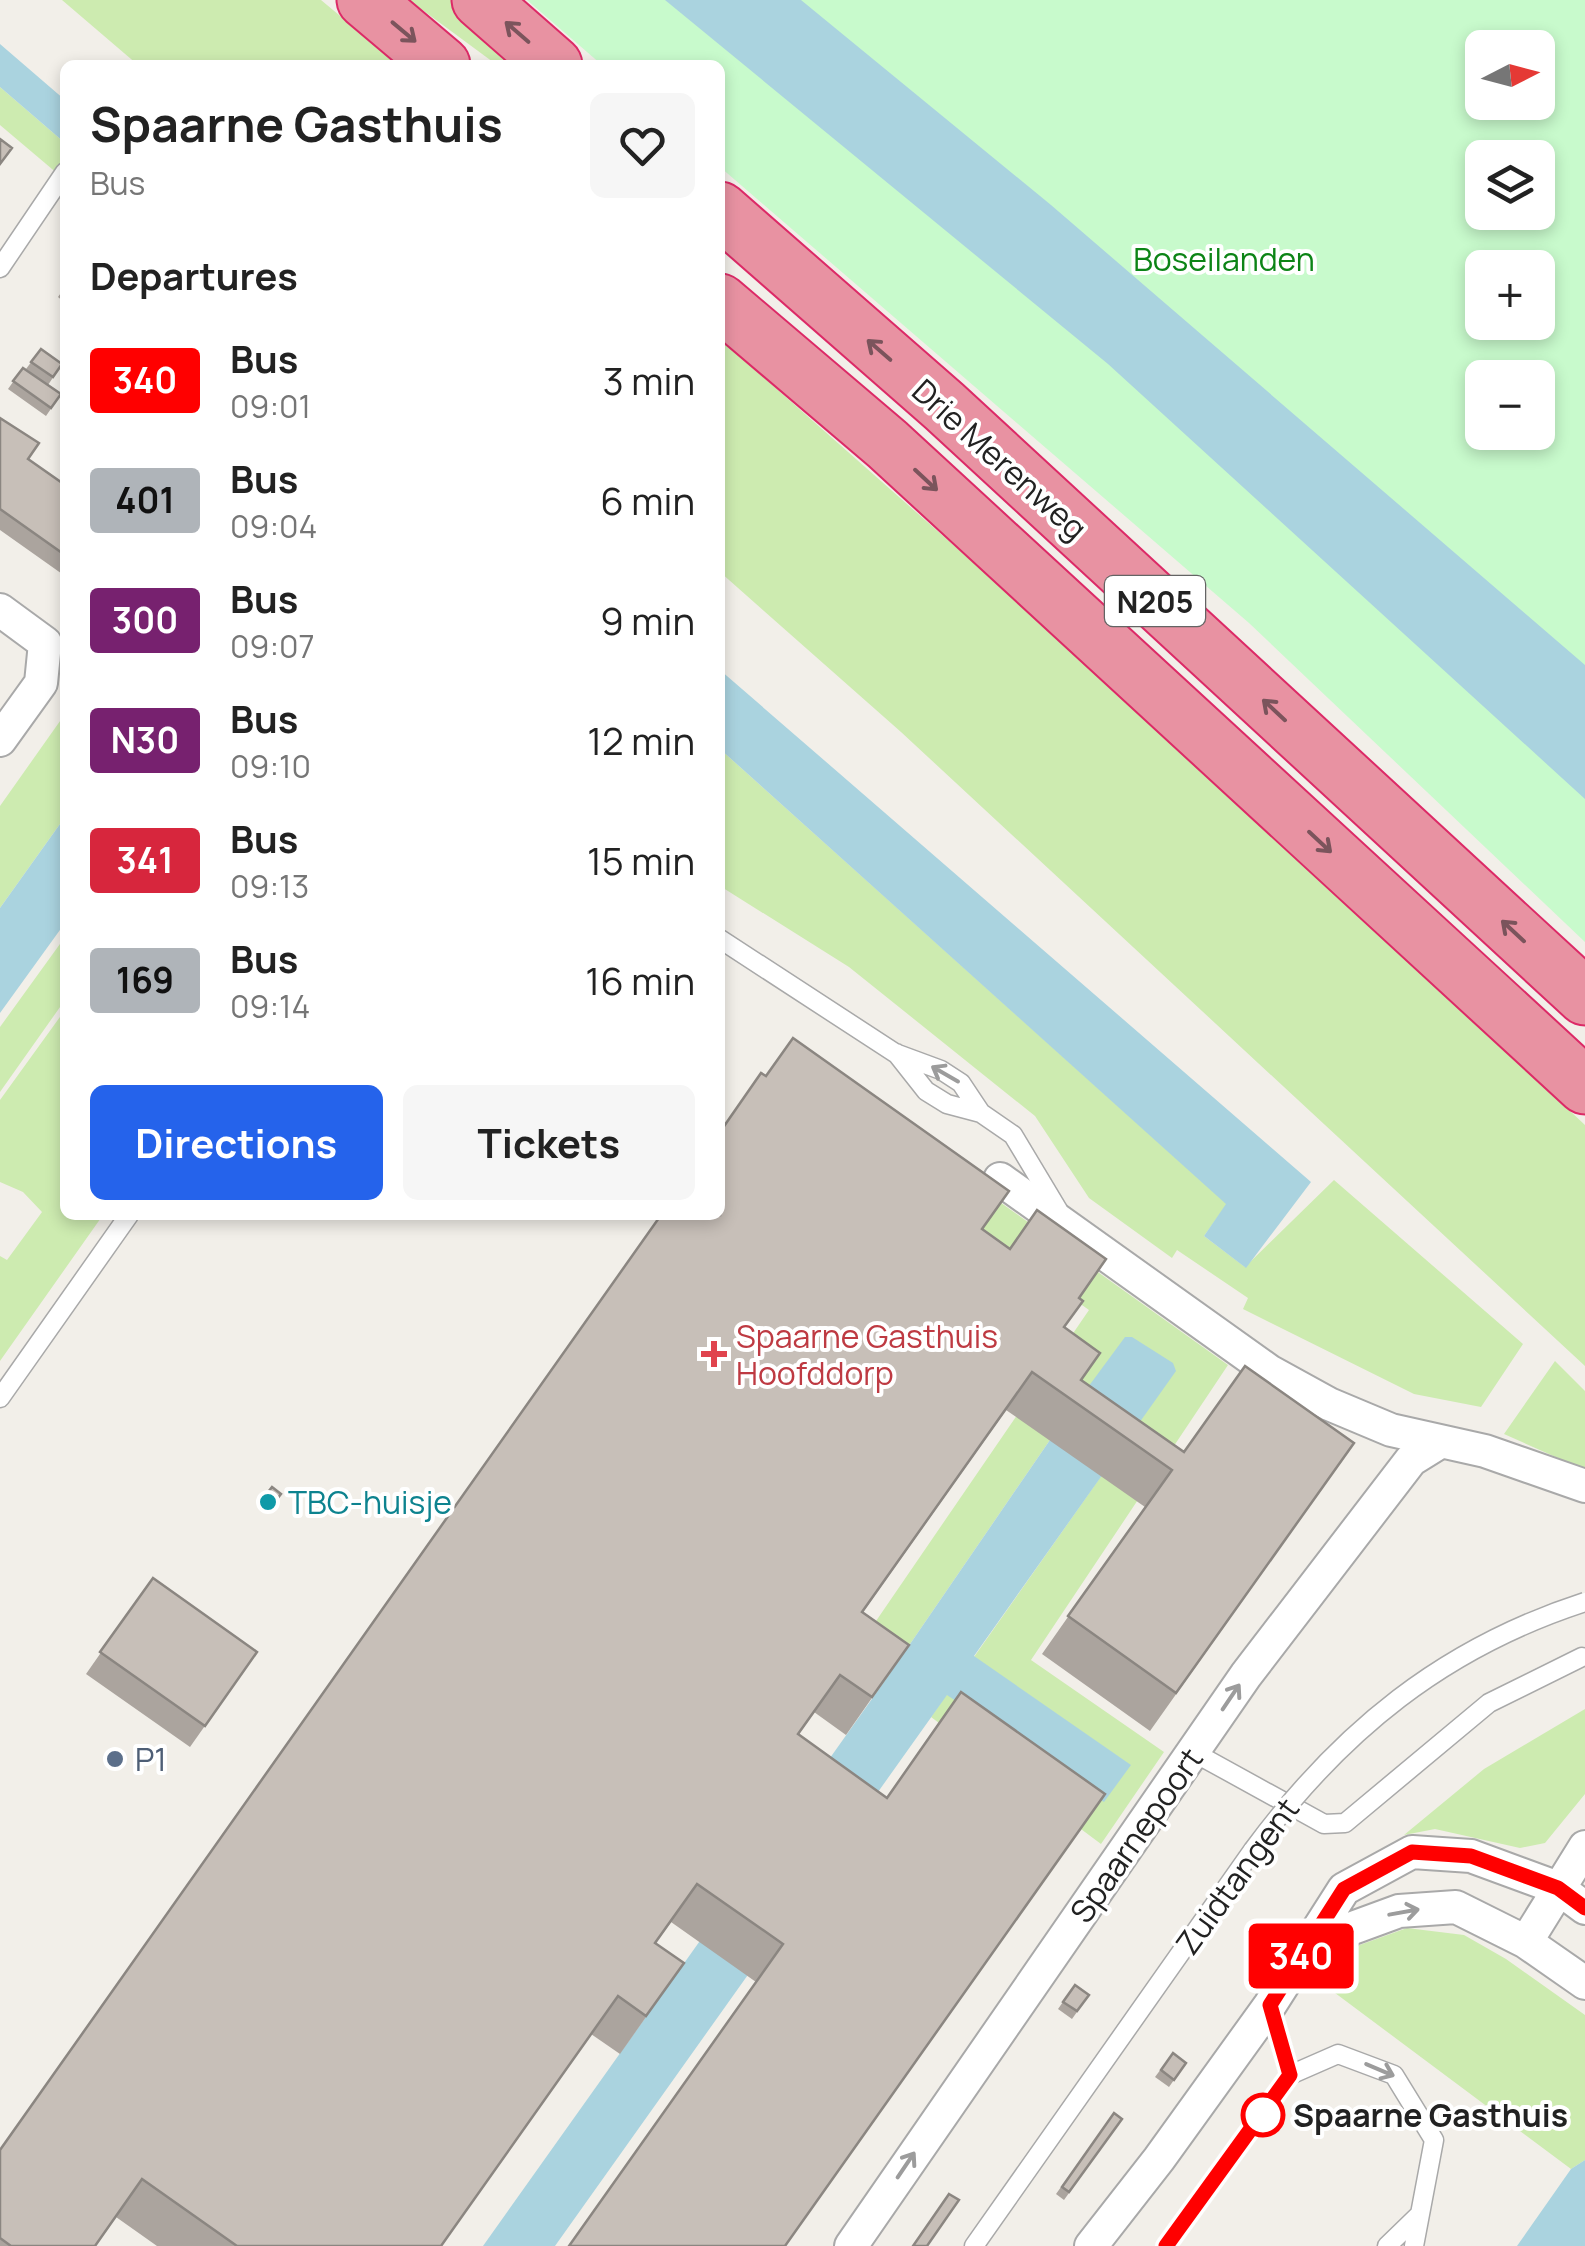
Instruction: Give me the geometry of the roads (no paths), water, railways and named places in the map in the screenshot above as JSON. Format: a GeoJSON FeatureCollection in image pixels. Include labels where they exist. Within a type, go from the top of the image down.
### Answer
{"type":"FeatureCollection","features":[{"type":"Feature","properties":{"kind":"highway"},"geometry":{"type":"LineString","coordinates":[[366,0],[436,60]]}},
{"type":"Feature","properties":{"kind":"highway"},"geometry":{"type":"LineString","coordinates":[[480,0],[548,60]]}},
{"type":"Feature","properties":{"kind":"highway","name":"Drie Merenweg"},"geometry":{"type":"LineString","coordinates":[[725,214],[944,406],[1585,997]]}},
{"type":"Feature","properties":{"kind":"highway","name":"Drie Merenweg"},"geometry":{"type":"LineString","coordinates":[[725,306],[887,444],[1585,1086]]}},
{"type":"Feature","properties":{"kind":"street"},"geometry":{"type":"LineString","coordinates":[[0,610],[45,643],[41,682],[0,740]]}},
{"type":"Feature","properties":{"kind":"street"},"geometry":{"type":"LineString","coordinates":[[1000,1179],[1269,1371],[1329,1404],[1392,1430],[1485,1451],[1585,1486]]}},
{"type":"Feature","properties":{"kind":"street","name":"Spaarnepoort"},"geometry":{"type":"LineString","coordinates":[[852,2246],[1295,1609],[1412,1460],[1440,1442]]}},
{"type":"Feature","properties":{"kind":"street"},"geometry":{"type":"LineString","coordinates":[[1526,1942],[1585,1847]]}},
{"type":"Feature","properties":{"kind":"street"},"geometry":{"type":"LineString","coordinates":[[1092,2246],[1270,2005],[1344,1889],[1412,1852],[1471,1856],[1558,1888],[1585,1908]]}},
{"type":"Feature","properties":{"kind":"street"},"geometry":{"type":"LineString","coordinates":[[1270,2005],[1350,1929],[1399,1911],[1456,1907],[1526,1942],[1585,1983]]}},
{"type":"Feature","properties":{"kind":"lane"},"geometry":{"type":"LineString","coordinates":[[0,268],[60,179]]}},
{"type":"Feature","properties":{"kind":"lane"},"geometry":{"type":"LineString","coordinates":[[725,942],[896,1053],[926,1091],[947,1104],[980,1113],[1012,1135],[1066,1223]]}},
{"type":"Feature","properties":{"kind":"lane"},"geometry":{"type":"LineString","coordinates":[[0,1398],[125,1220]]}},
{"type":"Feature","properties":{"kind":"lane","name":"Zuidtangent"},"geometry":{"type":"LineString","coordinates":[[974,2246],[1214,1903],[1316,1773],[1394,1700],[1453,1660],[1549,1614],[1585,1602]]}},
{"type":"Feature","properties":{"kind":"lane"},"geometry":{"type":"LineString","coordinates":[[1193,1752],[1324,1824],[1345,1823],[1489,1703],[1582,1657]]}},
{"type":"Feature","properties":{"kind":"lane"},"geometry":{"type":"LineString","coordinates":[[1270,2005],[1290,2075]]}},
{"type":"Feature","properties":{"kind":"lane"},"geometry":{"type":"LineString","coordinates":[[1166,2246],[1290,2075],[1338,2054],[1394,2075],[1434,2140],[1414,2246]]}},
{"type":"Feature","properties":{"kind":"lane"},"geometry":{"type":"LineString","coordinates":[[1387,2246],[1419,2214]]}},
{"type":"Feature","properties":{"kind":"water"},"geometry":{"type":"Polygon","coordinates":[[[665,0],[801,0],[1051,205],[1585,665],[1585,799],[1108,364],[665,0]]]}},
{"type":"Feature","properties":{"kind":"water"},"geometry":{"type":"Polygon","coordinates":[[[0,44],[60,96],[60,139],[0,87],[0,44]]]}},
{"type":"Feature","properties":{"kind":"water"},"geometry":{"type":"Polygon","coordinates":[[[725,674],[1311,1182],[1246,1268],[1204,1236],[1226,1204],[725,753],[725,674]]]}},
{"type":"Feature","properties":{"kind":"water"},"geometry":{"type":"Polygon","coordinates":[[[60,824],[60,930],[0,1013],[0,908],[60,824]]]}},
{"type":"Feature","properties":{"kind":"water"},"geometry":{"type":"Polygon","coordinates":[[[1125,1337],[1132,1337],[1173,1363],[1176,1371],[974,1656],[1131,1765],[1104,1802],[947,1695],[555,2246],[483,2246],[884,1682],[1063,1421],[1125,1337]]]}},
{"type":"Feature","properties":{"kind":"water"},"geometry":{"type":"Polygon","coordinates":[[[1585,2160],[1585,2246],[1517,2246],[1571,2169],[1585,2160]]]}},
{"type":"Feature","properties":{"kind":"place","name":"Spaarne Gasthuis Hoofddorp"},"geometry":{"type":"Point","coordinates":[714,1354]}},
{"type":"Feature","properties":{"kind":"place","name":"TBC-huisje"},"geometry":{"type":"Point","coordinates":[268,1502]}},
{"type":"Feature","properties":{"kind":"place","name":"P1"},"geometry":{"type":"Point","coordinates":[115,1759]}},
{"type":"Feature","properties":{"kind":"place","name":"Spaarne Gasthuis"},"geometry":{"type":"Point","coordinates":[1263,2115]}},
{"type":"Feature","properties":{"kind":"park label","name":"Boseilanden"},"geometry":{"type":"Point","coordinates":[1224,259]}}]}
